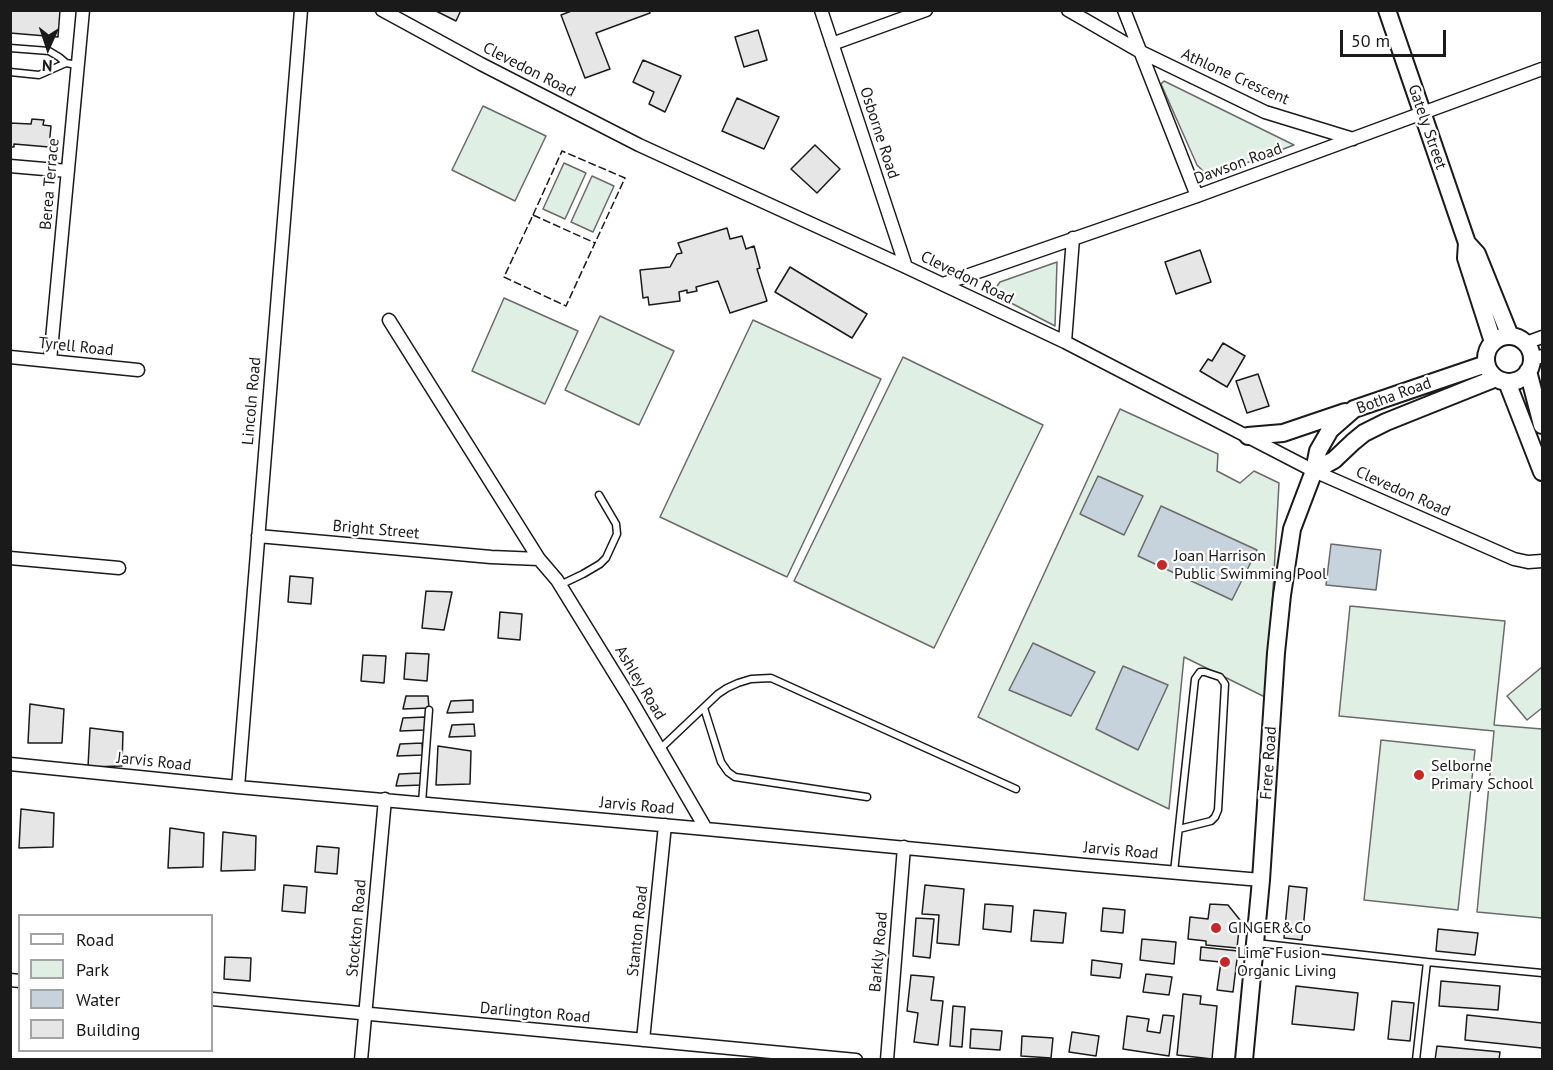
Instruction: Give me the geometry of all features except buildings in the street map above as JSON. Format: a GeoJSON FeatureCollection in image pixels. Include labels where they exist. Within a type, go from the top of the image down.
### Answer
{"type":"FeatureCollection","features":[{"type":"Feature","properties":{"kind":"street","name":"Berea Terrace"},"geometry":{"type":"LineString","coordinates":[[50,361],[68,171],[72,64],[83,10]]}},
{"type":"Feature","properties":{"kind":"street","name":"Clevedon Road"},"geometry":{"type":"LineString","coordinates":[[382,10],[639,145],[1065,342],[1314,471],[1514,559],[1528,562],[1542,561]]}},
{"type":"Feature","properties":{"kind":"street","name":"Osborne Road"},"geometry":{"type":"LineString","coordinates":[[821,10],[906,267]]}},
{"type":"Feature","properties":{"kind":"street"},"geometry":{"type":"LineString","coordinates":[[832,44],[926,10]]}},
{"type":"Feature","properties":{"kind":"street","name":"Athlone Crescent"},"geometry":{"type":"LineString","coordinates":[[1068,10],[1139,51],[1265,112],[1353,139]]}},
{"type":"Feature","properties":{"kind":"street"},"geometry":{"type":"LineString","coordinates":[[1124,10],[1197,196]]}},
{"type":"Feature","properties":{"kind":"street","name":"Gately Street"},"geometry":{"type":"LineString","coordinates":[[1387,10],[1467,243],[1466,258],[1493,342]]}},
{"type":"Feature","properties":{"kind":"street","name":"Lincoln Road"},"geometry":{"type":"LineString","coordinates":[[238,787],[300,14]]}},
{"type":"Feature","properties":{"kind":"street","name":"Dawson Road"},"geometry":{"type":"LineString","coordinates":[[943,284],[1197,196],[1542,69]]}},
{"type":"Feature","properties":{"kind":"street"},"geometry":{"type":"LineString","coordinates":[[10,166],[68,171]]}},
{"type":"Feature","properties":{"kind":"street"},"geometry":{"type":"LineString","coordinates":[[1065,342],[1073,238]]}},
{"type":"Feature","properties":{"kind":"street","name":"Gately Street"},"geometry":{"type":"LineString","coordinates":[[1467,243],[1477,254],[1510,336]]}},
{"type":"Feature","properties":{"kind":"street","name":"Ashley Road"},"geometry":{"type":"LineString","coordinates":[[389,320],[539,559],[560,585],[632,700],[705,829]]}},
{"type":"Feature","properties":{"kind":"street"},"geometry":{"type":"LineString","coordinates":[[1534,363],[1519,380],[1501,380],[1491,374],[1486,364],[1489,346],[1498,338],[1510,336],[1526,343],[1534,363],[1542,424]]}},
{"type":"Feature","properties":{"kind":"street"},"geometry":{"type":"LineString","coordinates":[[1526,343],[1542,337]]}},
{"type":"Feature","properties":{"kind":"street","name":"Tyrell Road"},"geometry":{"type":"LineString","coordinates":[[10,357],[138,370]]}},
{"type":"Feature","properties":{"kind":"street","name":"Botha Road"},"geometry":{"type":"LineString","coordinates":[[1318,451],[1330,430],[1354,409],[1486,364]]}},
{"type":"Feature","properties":{"kind":"street"},"geometry":{"type":"LineString","coordinates":[[1501,380],[1542,472]]}},
{"type":"Feature","properties":{"kind":"street","name":"Botha Road"},"geometry":{"type":"LineString","coordinates":[[1314,471],[1334,460],[1364,433],[1386,422],[1501,380]]}},
{"type":"Feature","properties":{"kind":"street"},"geometry":{"type":"LineString","coordinates":[[1248,436],[1283,433],[1354,409]]}},
{"type":"Feature","properties":{"kind":"street","name":"Frere Road"},"geometry":{"type":"LineString","coordinates":[[1244,1059],[1256,942],[1282,595],[1292,529],[1314,471],[1318,451]]}},
{"type":"Feature","properties":{"kind":"street","name":"Bright Street"},"geometry":{"type":"LineString","coordinates":[[258,536],[491,557],[539,559]]}},
{"type":"Feature","properties":{"kind":"street"},"geometry":{"type":"LineString","coordinates":[[10,558],[119,568]]}},
{"type":"Feature","properties":{"kind":"street","name":"Jarvis Road"},"geometry":{"type":"LineString","coordinates":[[10,764],[238,787],[1261,880]]}},
{"type":"Feature","properties":{"kind":"street","name":"Stockton Road"},"geometry":{"type":"LineString","coordinates":[[361,1059],[385,799]]}},
{"type":"Feature","properties":{"kind":"street","name":"Stanton Road"},"geometry":{"type":"LineString","coordinates":[[643,1040],[665,825]]}},
{"type":"Feature","properties":{"kind":"street","name":"Barkly Road"},"geometry":{"type":"LineString","coordinates":[[887,1059],[904,848]]}},
{"type":"Feature","properties":{"kind":"street","name":"Darlington Road"},"geometry":{"type":"LineString","coordinates":[[213,999],[856,1059]]}},
{"type":"Feature","properties":{"kind":"lane"},"geometry":{"type":"LineString","coordinates":[[10,48],[49,51],[72,64]]}},
{"type":"Feature","properties":{"kind":"lane"},"geometry":{"type":"LineString","coordinates":[[10,72],[42,74],[72,64]]}},
{"type":"Feature","properties":{"kind":"lane"},"geometry":{"type":"LineString","coordinates":[[560,585],[600,564],[606,558],[617,534],[616,524],[599,495]]}},
{"type":"Feature","properties":{"kind":"lane"},"geometry":{"type":"LineString","coordinates":[[1174,872],[1195,679],[1200,672],[1205,672],[1220,677],[1225,684],[1218,810],[1215,817],[1205,824],[1179,829]]}},
{"type":"Feature","properties":{"kind":"lane"},"geometry":{"type":"LineString","coordinates":[[660,749],[718,694],[751,679],[771,678],[1016,789]]}},
{"type":"Feature","properties":{"kind":"lane"},"geometry":{"type":"LineString","coordinates":[[704,708],[721,762],[735,777],[867,797]]}},
{"type":"Feature","properties":{"kind":"lane"},"geometry":{"type":"LineString","coordinates":[[422,803],[429,710]]}},
{"type":"Feature","properties":{"kind":"lane"},"geometry":{"type":"LineString","coordinates":[[1256,942],[1542,973]]}},
{"type":"Feature","properties":{"kind":"lane"},"geometry":{"type":"LineString","coordinates":[[1416,1059],[1427,962]]}},
{"type":"Feature","properties":{"kind":"green space"},"geometry":{"type":"Polygon","coordinates":[[[1164,81],[1294,145],[1209,177],[1197,165],[1161,84],[1164,81]]]}},
{"type":"Feature","properties":{"kind":"green space"},"geometry":{"type":"Polygon","coordinates":[[[483,106],[546,136],[515,201],[452,170],[483,106]]]}},
{"type":"Feature","properties":{"kind":"green space"},"geometry":{"type":"Polygon","coordinates":[[[564,163],[586,173],[565,219],[543,209],[564,163]]]}},
{"type":"Feature","properties":{"kind":"green space"},"geometry":{"type":"Polygon","coordinates":[[[592,176],[614,186],[593,232],[571,222],[592,176]]]}},
{"type":"Feature","properties":{"kind":"green space"},"geometry":{"type":"Polygon","coordinates":[[[1057,262],[1055,326],[992,293],[1000,282],[1057,262]]]}},
{"type":"Feature","properties":{"kind":"green space"},"geometry":{"type":"Polygon","coordinates":[[[504,298],[578,331],[545,404],[472,371],[504,298]]]}},
{"type":"Feature","properties":{"kind":"green space"},"geometry":{"type":"Polygon","coordinates":[[[600,316],[674,351],[639,425],[565,390],[600,316]]]}},
{"type":"Feature","properties":{"kind":"green space"},"geometry":{"type":"Polygon","coordinates":[[[753,320],[881,379],[787,577],[660,517],[753,320]]]}},
{"type":"Feature","properties":{"kind":"green space"},"geometry":{"type":"Polygon","coordinates":[[[903,357],[1043,425],[934,648],[794,581],[903,357]]]}},
{"type":"Feature","properties":{"kind":"green space","name":"Joan Harrison Public Swimming Pool"},"geometry":{"type":"Polygon","coordinates":[[[1120,409],[1218,454],[1217,471],[1240,483],[1254,471],[1279,483],[1267,698],[1184,657],[1169,809],[978,717],[1120,409]]]}},
{"type":"Feature","properties":{"kind":"green space"},"geometry":{"type":"Polygon","coordinates":[[[1350,606],[1505,621],[1494,725],[1542,729],[1542,918],[1477,912],[1494,731],[1339,716],[1350,606]]]}},
{"type":"Feature","properties":{"kind":"green space"},"geometry":{"type":"Polygon","coordinates":[[[1542,667],[1542,708],[1527,720],[1507,696],[1542,667]]]}},
{"type":"Feature","properties":{"kind":"green space"},"geometry":{"type":"Polygon","coordinates":[[[1381,740],[1475,750],[1458,910],[1364,900],[1381,740]]]}},
{"type":"Feature","properties":{"kind":"water"},"geometry":{"type":"Polygon","coordinates":[[[1098,476],[1143,496],[1124,535],[1080,514],[1098,476]]]}},
{"type":"Feature","properties":{"kind":"water"},"geometry":{"type":"Polygon","coordinates":[[[1161,506],[1257,550],[1232,600],[1138,556],[1161,506]]]}},
{"type":"Feature","properties":{"kind":"water"},"geometry":{"type":"Polygon","coordinates":[[[1331,544],[1381,550],[1376,590],[1326,585],[1331,544]]]}},
{"type":"Feature","properties":{"kind":"water"},"geometry":{"type":"Polygon","coordinates":[[[1033,643],[1095,672],[1071,716],[1009,690],[1033,643]]]}},
{"type":"Feature","properties":{"kind":"water"},"geometry":{"type":"Polygon","coordinates":[[[1123,666],[1168,685],[1138,750],[1096,729],[1123,666]]]}},
{"type":"Feature","properties":{"kind":"fence"},"geometry":{"type":"LineString","coordinates":[[533,215],[562,151],[625,178],[595,243]]}},
{"type":"Feature","properties":{"kind":"fence"},"geometry":{"type":"LineString","coordinates":[[533,215],[595,243],[566,306],[504,277],[533,215]]}},
{"type":"Feature","properties":{"kind":"place","name":"Joan Harrison Public Swimming Pool"},"geometry":{"type":"Point","coordinates":[1162,565]}},
{"type":"Feature","properties":{"kind":"place","name":"Selborne Primary School"},"geometry":{"type":"Point","coordinates":[1419,775]}},
{"type":"Feature","properties":{"kind":"place","name":"GINGER&Co"},"geometry":{"type":"Point","coordinates":[1216,928]}},
{"type":"Feature","properties":{"kind":"place","name":"Lime Fusion Organic Living"},"geometry":{"type":"Point","coordinates":[1225,962]}}]}
